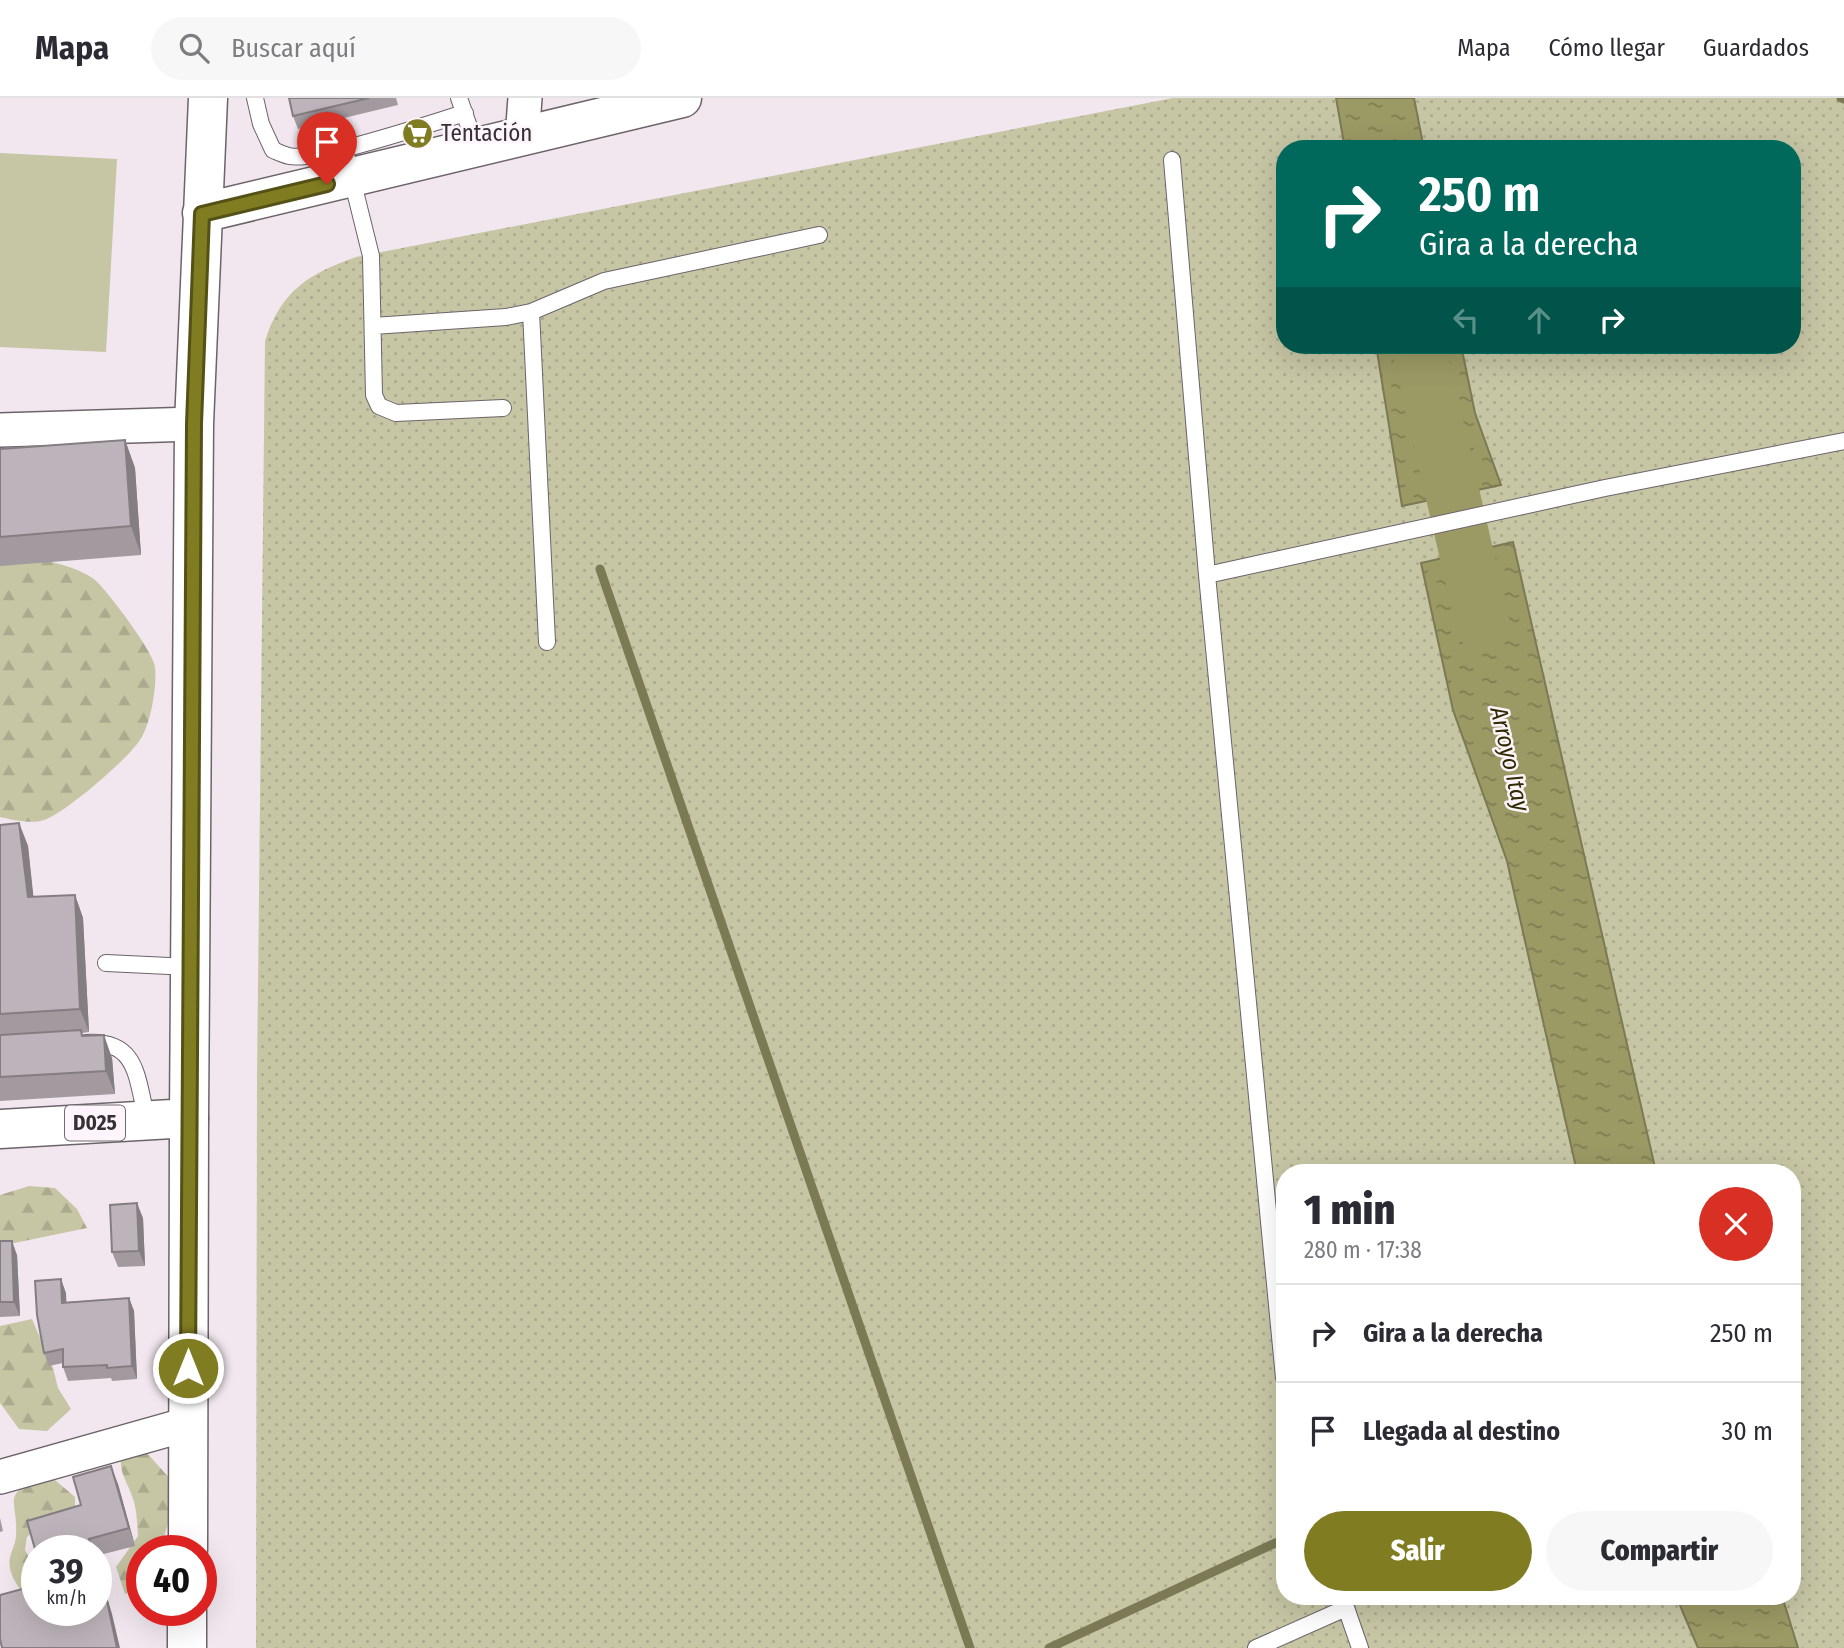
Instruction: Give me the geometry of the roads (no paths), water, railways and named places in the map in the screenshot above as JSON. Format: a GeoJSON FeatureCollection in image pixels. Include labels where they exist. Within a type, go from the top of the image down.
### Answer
{"type":"FeatureCollection","features":[{"type":"Feature","properties":{"kind":"main road"},"geometry":{"type":"LineString","coordinates":[[188,1535],[194,424],[208,98]]}},
{"type":"Feature","properties":{"kind":"main road"},"geometry":{"type":"LineString","coordinates":[[202,214],[348,162],[477,149],[682,98]]}},
{"type":"Feature","properties":{"kind":"main road","name":"D025"},"geometry":{"type":"LineString","coordinates":[[0,1129],[189,1118]]}},
{"type":"Feature","properties":{"kind":"main road"},"geometry":{"type":"LineString","coordinates":[[187,1626],[187,1648]]}},
{"type":"Feature","properties":{"kind":"street"},"geometry":{"type":"LineString","coordinates":[[522,138],[525,98]]}},
{"type":"Feature","properties":{"kind":"street"},"geometry":{"type":"LineString","coordinates":[[0,430],[194,424]]}},
{"type":"Feature","properties":{"kind":"street"},"geometry":{"type":"LineString","coordinates":[[0,1477],[188,1424]]}},
{"type":"Feature","properties":{"kind":"lane"},"geometry":{"type":"LineString","coordinates":[[255,98],[261,124],[273,150],[289,156],[348,162],[462,106],[477,149]]}},
{"type":"Feature","properties":{"kind":"lane"},"geometry":{"type":"LineString","coordinates":[[1172,160],[1207,575],[1276,1295]]}},
{"type":"Feature","properties":{"kind":"lane"},"geometry":{"type":"LineString","coordinates":[[348,162],[371,256],[374,395],[385,411],[396,413],[503,408]]}},
{"type":"Feature","properties":{"kind":"lane"},"geometry":{"type":"LineString","coordinates":[[373,326],[506,317],[531,312],[604,281],[819,234]]}},
{"type":"Feature","properties":{"kind":"lane"},"geometry":{"type":"LineString","coordinates":[[531,312],[547,642]]}},
{"type":"Feature","properties":{"kind":"lane"},"geometry":{"type":"LineString","coordinates":[[1207,575],[1605,488],[1844,441]]}},
{"type":"Feature","properties":{"kind":"lane"},"geometry":{"type":"LineString","coordinates":[[106,963],[190,967]]}},
{"type":"Feature","properties":{"kind":"lane"},"geometry":{"type":"LineString","coordinates":[[66,1045],[105,1042],[120,1048],[130,1059],[147,1119]]}},
{"type":"Feature","properties":{"kind":"lane"},"geometry":{"type":"LineString","coordinates":[[1256,1648],[1338,1605]]}},
{"type":"Feature","properties":{"kind":"lane"},"geometry":{"type":"LineString","coordinates":[[1345,1605],[1360,1648]]}},
{"type":"Feature","properties":{"kind":"water"},"geometry":{"type":"Polygon","coordinates":[[[1336,98],[1414,98],[1422,140],[1343,140],[1336,98]]]}},
{"type":"Feature","properties":{"kind":"water"},"geometry":{"type":"Polygon","coordinates":[[[1377,354],[1463,354],[1475,413],[1501,485],[1402,506],[1377,354]]]}},
{"type":"Feature","properties":{"kind":"water"},"geometry":{"type":"Polygon","coordinates":[[[1513,542],[1654,1164],[1575,1164],[1507,861],[1453,710],[1421,563],[1513,542]]]}},
{"type":"Feature","properties":{"kind":"water"},"geometry":{"type":"Polygon","coordinates":[[[1680,1605],[1785,1605],[1798,1648],[1698,1648],[1680,1605]]]}},
{"type":"Feature","properties":{"kind":"waterway","name":"Arroyo Itay"},"geometry":{"type":"LineString","coordinates":[[1420,354],[1483,625]]}},
{"type":"Feature","properties":{"kind":"waterway"},"geometry":{"type":"LineString","coordinates":[[600,569],[970,1648]]}},
{"type":"Feature","properties":{"kind":"waterway"},"geometry":{"type":"LineString","coordinates":[[1049,1648],[1276,1543]]}},
{"type":"Feature","properties":{"kind":"place","name":"Tentación"},"geometry":{"type":"Point","coordinates":[418,133]}}]}
